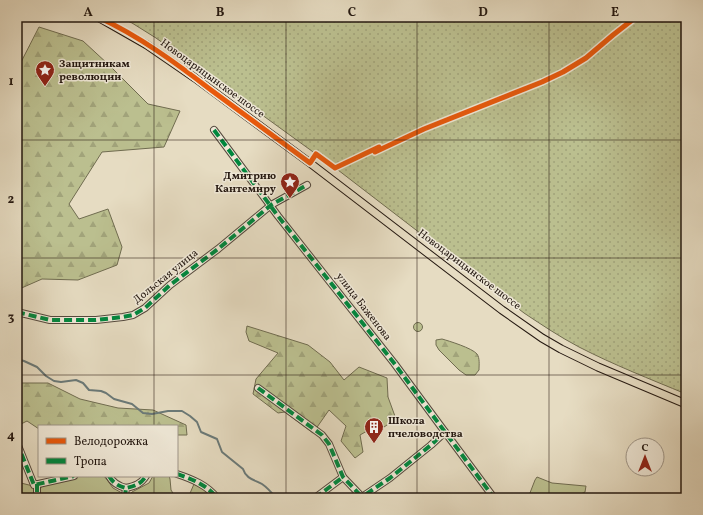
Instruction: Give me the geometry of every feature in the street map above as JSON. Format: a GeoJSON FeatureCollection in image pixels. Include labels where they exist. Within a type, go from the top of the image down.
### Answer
{"type":"FeatureCollection","features":[{"type":"Feature","properties":{"kind":"main road","name":"Новоцарицынское шоссе"},"geometry":{"type":"LineString","coordinates":[[98,17],[147,45],[195,78],[310,163],[502,310],[542,338],[586,362],[686,404]]}},
{"type":"Feature","properties":{"kind":"street","name":"улица Баженова"},"geometry":{"type":"LineString","coordinates":[[214,130],[270,205],[394,363],[494,498]]}},
{"type":"Feature","properties":{"kind":"street","name":"Дольская улица"},"geometry":{"type":"LineString","coordinates":[[17,312],[50,320],[96,320],[123,318],[133,315],[145,308],[170,285],[218,249],[270,205],[307,185]]}},
{"type":"Feature","properties":{"kind":"street"},"geometry":{"type":"LineString","coordinates":[[258,388],[322,435],[329,444],[343,477],[363,498]]}},
{"type":"Feature","properties":{"kind":"street"},"geometry":{"type":"LineString","coordinates":[[320,498],[363,498],[431,445],[445,432]]}},
{"type":"Feature","properties":{"kind":"street"},"geometry":{"type":"LineString","coordinates":[[17,443],[34,485],[69,477]]}},
{"type":"Feature","properties":{"kind":"street"},"geometry":{"type":"LineString","coordinates":[[178,474],[202,485],[217,498]]}},
{"type":"Feature","properties":{"kind":"street"},"geometry":{"type":"LineString","coordinates":[[110,477],[112,482],[126,488],[136,485],[143,481],[145,477]]}},
{"type":"Feature","properties":{"kind":"street"},"geometry":{"type":"LineString","coordinates":[[315,498],[343,477]]}},
{"type":"Feature","properties":{"kind":"street"},"geometry":{"type":"LineString","coordinates":[[37,484],[38,497]]}},
{"type":"Feature","properties":{"kind":"street"},"geometry":{"type":"LineString","coordinates":[[124,498],[126,488]]}},
{"type":"Feature","properties":{"kind":"green space"},"geometry":{"type":"Polygon","coordinates":[[[119,17],[686,17],[686,394],[592,354],[524,313],[338,170],[156,38],[119,17]]]}},
{"type":"Feature","properties":{"kind":"green space"},"geometry":{"type":"Polygon","coordinates":[[[39,27],[83,41],[148,104],[180,111],[164,147],[102,152],[69,204],[79,219],[108,209],[122,247],[117,265],[78,280],[42,279],[17,290],[17,87],[19,66],[39,27]]]}},
{"type":"Feature","properties":{"kind":"green space"},"geometry":{"type":"Polygon","coordinates":[[[418,322],[423,327],[418,332],[413,327],[418,322]]]}},
{"type":"Feature","properties":{"kind":"green space"},"geometry":{"type":"Polygon","coordinates":[[[247,326],[308,345],[330,362],[344,380],[359,367],[387,378],[388,397],[396,419],[384,427],[374,427],[360,435],[363,452],[355,458],[341,441],[346,426],[329,410],[313,433],[285,412],[278,413],[253,394],[256,379],[278,353],[249,341],[246,332],[247,326]]]}},
{"type":"Feature","properties":{"kind":"green space"},"geometry":{"type":"Polygon","coordinates":[[[442,339],[466,347],[477,354],[479,360],[479,370],[475,375],[466,375],[439,350],[436,345],[436,340],[442,339]]]}},
{"type":"Feature","properties":{"kind":"green space"},"geometry":{"type":"Polygon","coordinates":[[[17,383],[48,383],[80,399],[118,408],[153,410],[186,425],[187,435],[178,435],[178,425],[38,425],[38,428],[27,421],[17,426],[17,383]]]}},
{"type":"Feature","properties":{"kind":"green space"},"geometry":{"type":"Polygon","coordinates":[[[74,477],[105,477],[113,488],[122,493],[122,498],[41,498],[40,489],[42,486],[58,480],[74,477]]]}},
{"type":"Feature","properties":{"kind":"green space"},"geometry":{"type":"Polygon","coordinates":[[[152,477],[169,477],[171,490],[176,498],[126,498],[132,492],[149,483],[152,477]]]}},
{"type":"Feature","properties":{"kind":"green space"},"geometry":{"type":"Polygon","coordinates":[[[537,477],[552,483],[586,486],[585,492],[573,498],[528,498],[537,477]]]}},
{"type":"Feature","properties":{"kind":"green space"},"geometry":{"type":"Polygon","coordinates":[[[17,482],[33,486],[35,490],[35,498],[17,498],[17,482]]]}},
{"type":"Feature","properties":{"kind":"green space"},"geometry":{"type":"Polygon","coordinates":[[[194,484],[204,489],[214,498],[188,498],[194,484]]]}},
{"type":"Feature","properties":{"kind":"waterway"},"geometry":{"type":"LineString","coordinates":[[17,359],[37,367],[46,376],[54,381],[61,382],[76,380],[83,383],[89,390],[101,391],[114,399],[132,404],[143,413],[152,414],[168,411],[182,411],[197,422],[201,432],[217,439],[222,452],[243,469],[248,477],[262,484],[276,498]]}},
{"type":"Feature","properties":{"kind":"marked path"},"geometry":{"type":"LineString","coordinates":[[214,130],[278,216],[394,363],[494,498]]}},
{"type":"Feature","properties":{"kind":"marked path"},"geometry":{"type":"LineString","coordinates":[[17,312],[50,320],[96,320],[133,315],[145,308],[170,285],[218,249],[271,205],[307,185]]}},
{"type":"Feature","properties":{"kind":"marked path"},"geometry":{"type":"LineString","coordinates":[[258,388],[322,435],[329,444],[343,477],[363,498]]}},
{"type":"Feature","properties":{"kind":"marked path"},"geometry":{"type":"LineString","coordinates":[[319,498],[362,497],[390,478],[445,432]]}},
{"type":"Feature","properties":{"kind":"marked path"},"geometry":{"type":"LineString","coordinates":[[17,443],[34,485],[70,477]]}},
{"type":"Feature","properties":{"kind":"marked path"},"geometry":{"type":"LineString","coordinates":[[178,474],[194,480],[209,489],[217,498]]}},
{"type":"Feature","properties":{"kind":"marked path"},"geometry":{"type":"LineString","coordinates":[[110,477],[116,484],[126,488]]}},
{"type":"Feature","properties":{"kind":"marked path"},"geometry":{"type":"LineString","coordinates":[[124,498],[126,488],[138,484],[145,477]]}},
{"type":"Feature","properties":{"kind":"marked path"},"geometry":{"type":"LineString","coordinates":[[315,498],[343,477]]}},
{"type":"Feature","properties":{"kind":"marked path"},"geometry":{"type":"LineString","coordinates":[[37,484],[38,498]]}},
{"type":"Feature","properties":{"kind":"cycle path"},"geometry":{"type":"LineString","coordinates":[[98,17],[143,41],[171,60],[310,163],[316,154],[335,168],[379,147],[380,149]]}},
{"type":"Feature","properties":{"kind":"cycle path"},"geometry":{"type":"LineString","coordinates":[[375,152],[424,129],[542,82],[563,72],[586,58],[636,17]]}},
{"type":"Feature","properties":{"kind":"place","name":"Защитникам революции"},"geometry":{"type":"Point","coordinates":[45,87]}},
{"type":"Feature","properties":{"kind":"place","name":"Дмитрию Кантемиру"},"geometry":{"type":"Point","coordinates":[290,199]}},
{"type":"Feature","properties":{"kind":"place","name":"Школа пчеловодства"},"geometry":{"type":"Point","coordinates":[374,444]}}]}
